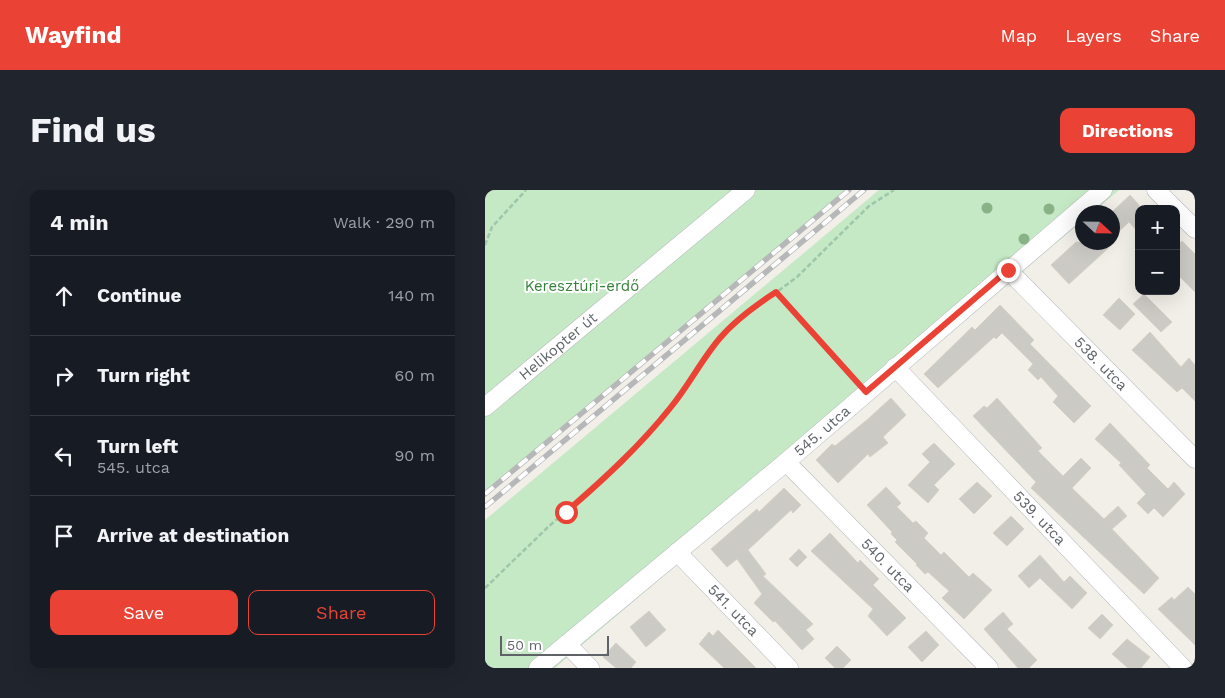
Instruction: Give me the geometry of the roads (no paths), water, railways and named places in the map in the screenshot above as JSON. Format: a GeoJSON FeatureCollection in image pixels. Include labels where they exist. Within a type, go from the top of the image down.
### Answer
{"type":"FeatureCollection","features":[{"type":"Feature","properties":{"kind":"street","name":"Helikopter út"},"geometry":{"type":"LineString","coordinates":[[485,407],[746,190]]}},
{"type":"Feature","properties":{"kind":"street","name":"545. utca"},"geometry":{"type":"LineString","coordinates":[[539,668],[786,462],[1103,190]]}},
{"type":"Feature","properties":{"kind":"street"},"geometry":{"type":"LineString","coordinates":[[1156,190],[1170,205]]}},
{"type":"Feature","properties":{"kind":"street"},"geometry":{"type":"LineString","coordinates":[[1180,215],[1195,229]]}},
{"type":"Feature","properties":{"kind":"street","name":"538. utca"},"geometry":{"type":"LineString","coordinates":[[1008,270],[1195,459]]}},
{"type":"Feature","properties":{"kind":"street","name":"539. utca"},"geometry":{"type":"LineString","coordinates":[[895,367],[1183,668]]}},
{"type":"Feature","properties":{"kind":"street","name":"540. utca"},"geometry":{"type":"LineString","coordinates":[[786,462],[989,668]]}},
{"type":"Feature","properties":{"kind":"street","name":"541. utca"},"geometry":{"type":"LineString","coordinates":[[677,552],[789,668]]}},
{"type":"Feature","properties":{"kind":"street"},"geometry":{"type":"LineString","coordinates":[[567,644],[589,668]]}},
{"type":"Feature","properties":{"kind":"railway"},"geometry":{"type":"LineString","coordinates":[[485,494],[849,190]]}},
{"type":"Feature","properties":{"kind":"railway"},"geometry":{"type":"LineString","coordinates":[[485,507],[864,190]]}},
{"type":"Feature","properties":{"kind":"park label","name":"Keresztúri-erdő"},"geometry":{"type":"Point","coordinates":[582,286]}}]}
